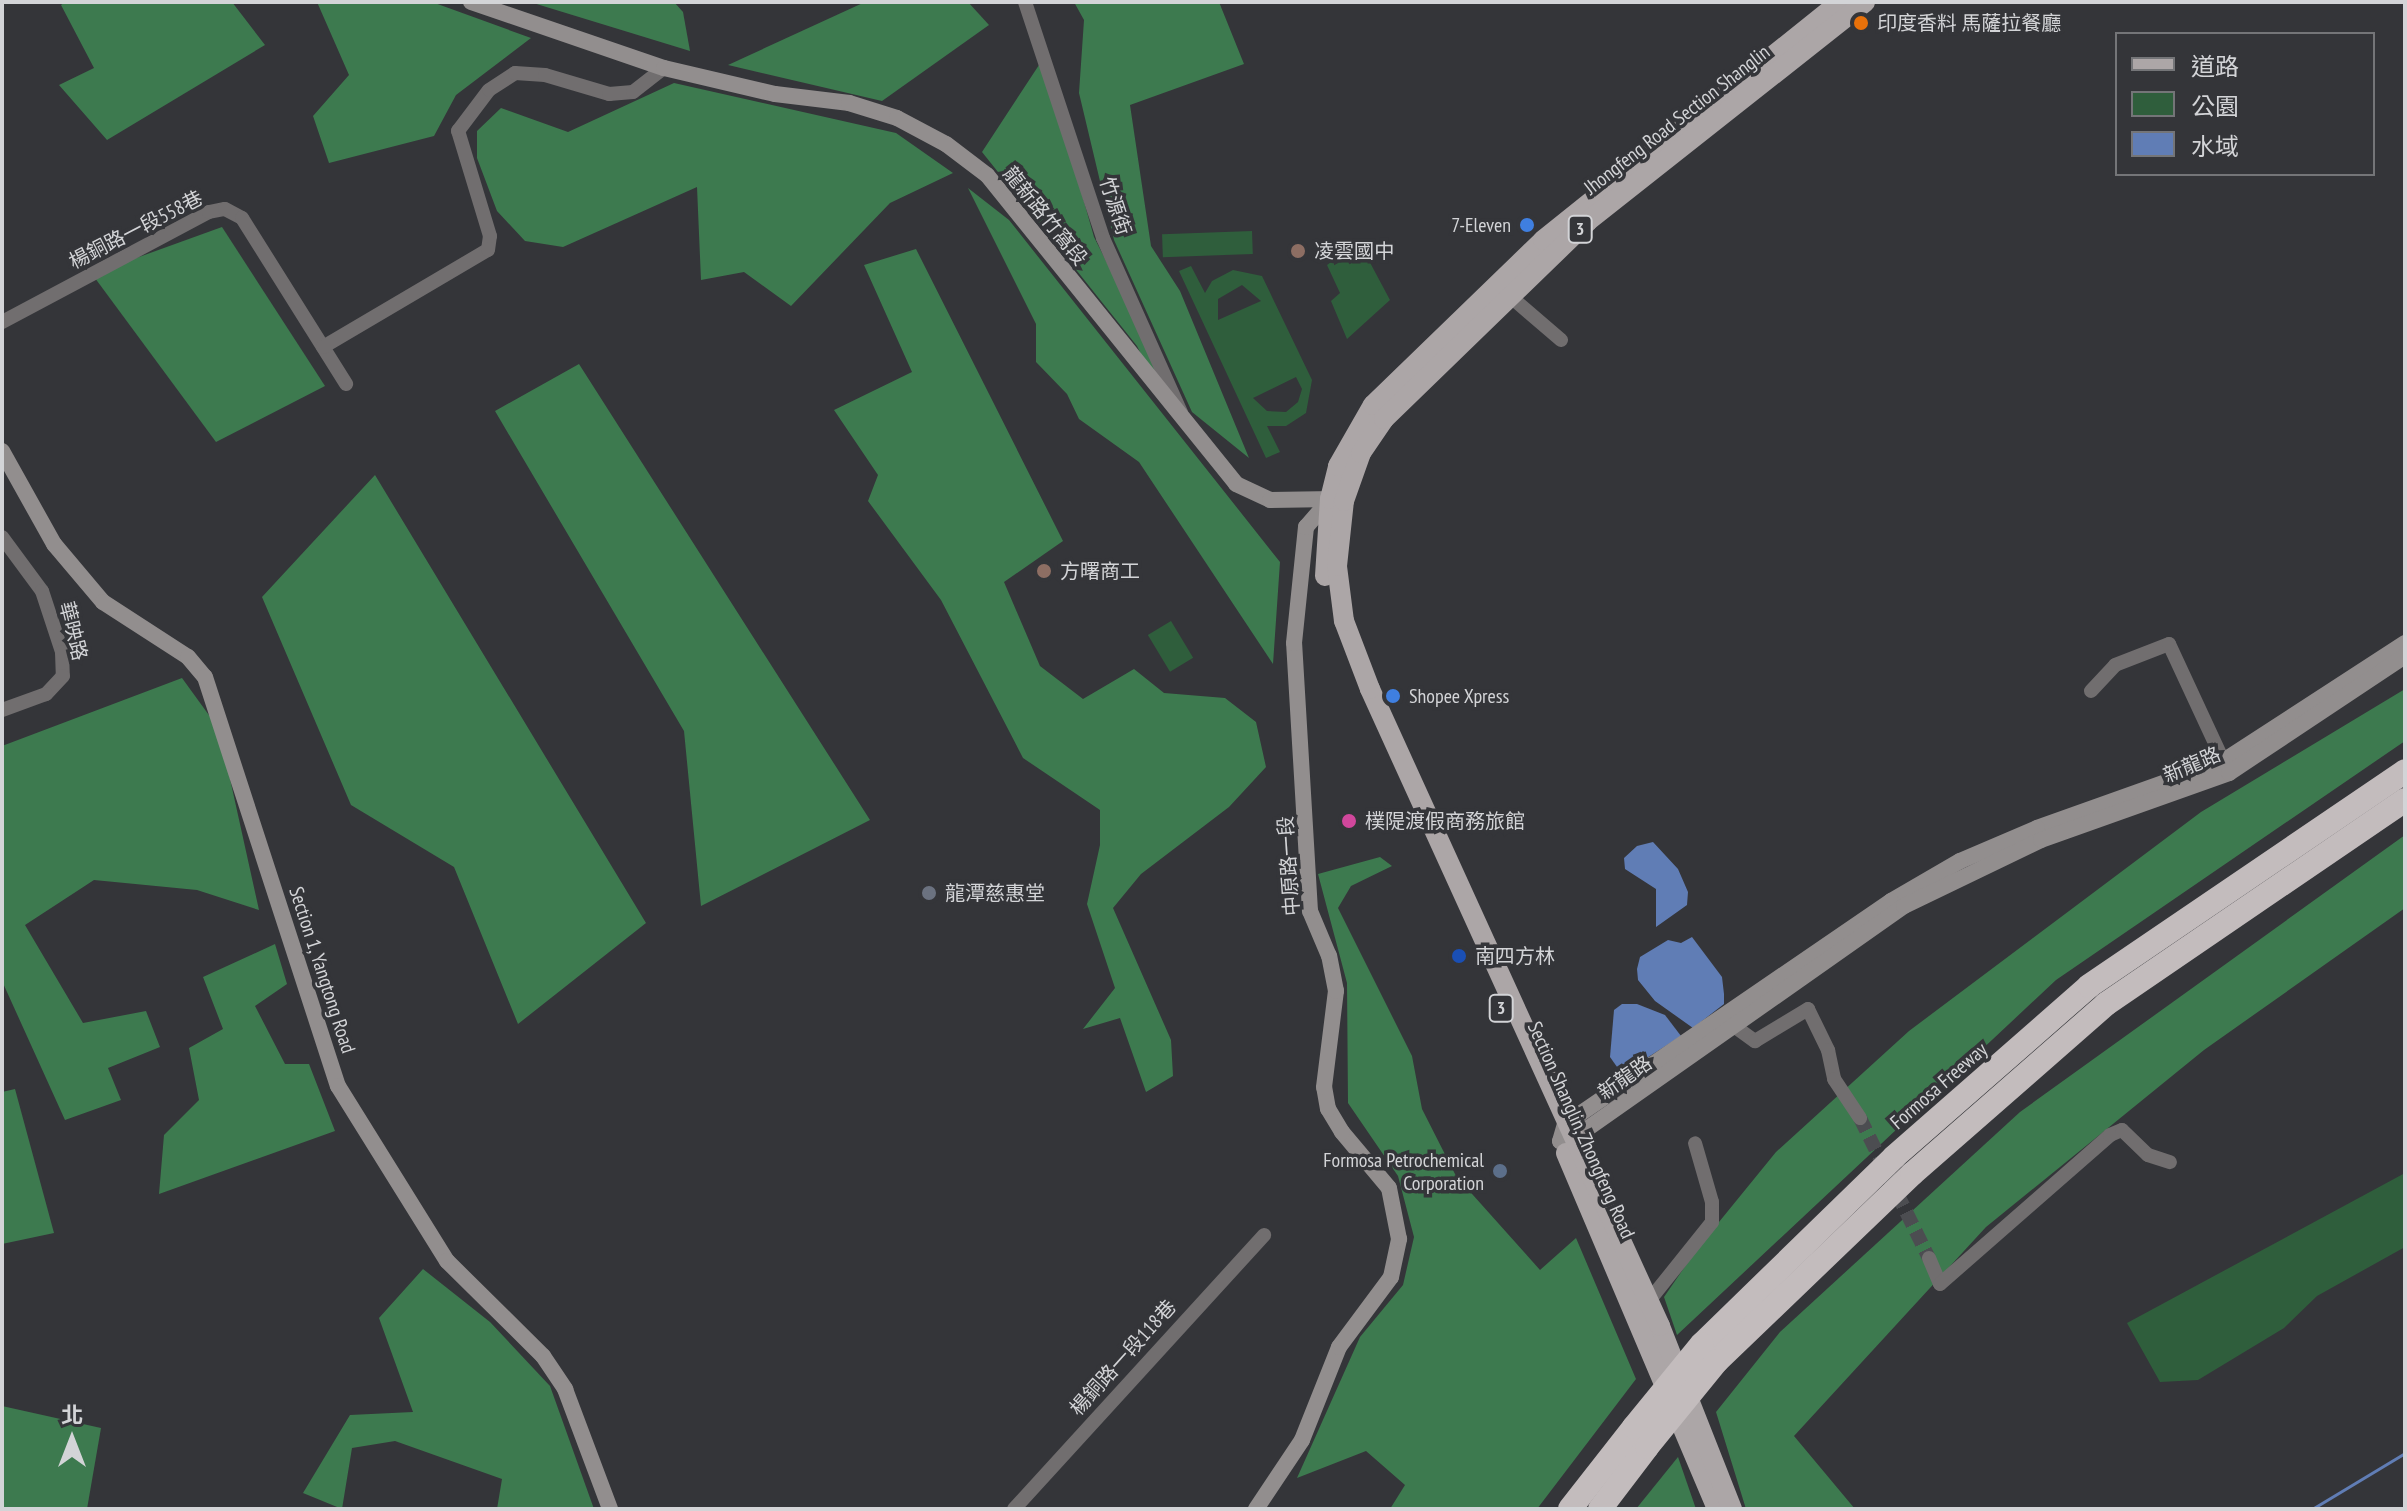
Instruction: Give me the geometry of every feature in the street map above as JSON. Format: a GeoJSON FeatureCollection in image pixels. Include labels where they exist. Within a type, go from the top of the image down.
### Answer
{"type":"FeatureCollection","features":[{"type":"Feature","properties":{"kind":"highway","name":"Formosa Freeway"},"geometry":{"type":"LineString","coordinates":[[1570,1509],[1641,1437],[1709,1352],[1894,1157],[2089,986],[2405,771]]}},
{"type":"Feature","properties":{"kind":"highway","name":"Formosa Freeway"},"geometry":{"type":"LineString","coordinates":[[1709,1352],[2106,1004],[2405,800]]}},
{"type":"Feature","properties":{"kind":"highway","name":"Formosa Freeway"},"geometry":{"type":"LineString","coordinates":[[1600,1509],[1641,1437]]}},
{"type":"Feature","properties":{"kind":"main road","name":"Jhongfeng Road Section Shanglin"},"geometry":{"type":"LineString","coordinates":[[1337,500],[1353,431],[1457,322],[1543,240],[1840,2]]}},
{"type":"Feature","properties":{"kind":"main road","name":"Jhongfeng Road Section Shanglin"},"geometry":{"type":"LineString","coordinates":[[1337,500],[1361,453],[1384,419],[1588,221],[1865,2]]}},
{"type":"Feature","properties":{"kind":"main road","name":"Section Shanglin, Zhongfeng Road"},"geometry":{"type":"LineString","coordinates":[[1337,500],[1325,590],[1340,650],[1648,1302],[1732,1509]]}},
{"type":"Feature","properties":{"kind":"main road","name":"Section Shanglin, Zhongfeng Road"},"geometry":{"type":"LineString","coordinates":[[1566,1134],[1717,1509]]}},
{"type":"Feature","properties":{"kind":"street","name":"龍新路竹窩段"},"geometry":{"type":"LineString","coordinates":[[471,2],[664,68],[775,94],[849,103],[897,118],[946,144],[987,175],[1236,484],[1250,494],[1291,502],[1337,500]]}},
{"type":"Feature","properties":{"kind":"street","name":"竹源街"},"geometry":{"type":"LineString","coordinates":[[1025,2],[1045,48],[1103,238],[1183,416]]}},
{"type":"Feature","properties":{"kind":"street"},"geometry":{"type":"LineString","coordinates":[[323,347],[488,250],[490,236],[458,131],[489,90],[515,73],[545,75],[609,94],[633,92],[664,68]]}},
{"type":"Feature","properties":{"kind":"street","name":"楊銅路一段558巷"},"geometry":{"type":"LineString","coordinates":[[2,322],[225,209],[242,218],[346,384]]}},
{"type":"Feature","properties":{"kind":"street"},"geometry":{"type":"LineString","coordinates":[[1511,297],[1561,340]]}},
{"type":"Feature","properties":{"kind":"street","name":"Section 1, Yangtong Road"},"geometry":{"type":"LineString","coordinates":[[2,451],[54,544],[103,602],[188,657],[205,677],[338,1086],[447,1261],[543,1356],[565,1389],[610,1509]]}},
{"type":"Feature","properties":{"kind":"street","name":"中原路一段"},"geometry":{"type":"LineString","coordinates":[[1256,1509],[1302,1440],[1339,1347],[1391,1277],[1399,1239],[1389,1188],[1342,1132],[1328,1109],[1324,1087],[1336,991],[1329,956],[1310,911],[1294,643],[1306,527],[1337,500]]}},
{"type":"Feature","properties":{"kind":"street","name":"華映路"},"geometry":{"type":"LineString","coordinates":[[2,537],[42,591],[62,652],[63,676],[46,694],[2,710]]}},
{"type":"Feature","properties":{"kind":"street","name":"新龍路"},"geometry":{"type":"LineString","coordinates":[[1566,1134],[1891,901],[1960,861],[2037,828],[2226,768],[2405,643]]}},
{"type":"Feature","properties":{"kind":"street"},"geometry":{"type":"LineString","coordinates":[[2091,691],[2115,665],[2169,644],[2226,768]]}},
{"type":"Feature","properties":{"kind":"street","name":"新龍路"},"geometry":{"type":"LineString","coordinates":[[1566,1134],[1734,1026],[1904,906],[1969,872],[2041,840],[2226,768],[2405,656]]}},
{"type":"Feature","properties":{"kind":"street"},"geometry":{"type":"LineString","coordinates":[[1734,1026],[1755,1041],[1808,1009],[1828,1050],[1834,1079],[1860,1118]]}},
{"type":"Feature","properties":{"kind":"street"},"geometry":{"type":"LineString","coordinates":[[1929,1258],[1940,1284],[2110,1135],[2122,1130],[2148,1155],[2170,1162]]}},
{"type":"Feature","properties":{"kind":"street"},"geometry":{"type":"LineString","coordinates":[[1648,1302],[1712,1222],[1712,1202],[1695,1143]]}},
{"type":"Feature","properties":{"kind":"street","name":"楊銅路一段118巷"},"geometry":{"type":"LineString","coordinates":[[1014,1509],[1264,1235]]}},
{"type":"Feature","properties":{"kind":"green space"},"geometry":{"type":"Polygon","coordinates":[[[65,2],[232,2],[265,45],[107,140],[59,85],[94,68],[61,5],[65,2]]]}},
{"type":"Feature","properties":{"kind":"green space"},"geometry":{"type":"Polygon","coordinates":[[[317,2],[432,2],[531,38],[456,95],[434,136],[329,163],[313,116],[349,75],[317,2]]]}},
{"type":"Feature","properties":{"kind":"green space"},"geometry":{"type":"Polygon","coordinates":[[[530,2],[674,2],[683,12],[690,51],[530,2]]]}},
{"type":"Feature","properties":{"kind":"green space"},"geometry":{"type":"Polygon","coordinates":[[[865,2],[968,2],[989,25],[882,101],[728,65],[865,2]]]}},
{"type":"Feature","properties":{"kind":"green space"},"geometry":{"type":"Polygon","coordinates":[[[1074,2],[1219,2],[1244,64],[1130,105],[1151,246],[1180,291],[1249,458],[1192,412],[1114,240],[1079,93],[1084,20],[1074,2]]]}},
{"type":"Feature","properties":{"kind":"green space"},"geometry":{"type":"Polygon","coordinates":[[[1039,65],[1063,127],[1094,237],[1164,376],[1154,380],[1137,346],[982,152],[1039,65]]]}},
{"type":"Feature","properties":{"kind":"green space"},"geometry":{"type":"Polygon","coordinates":[[[674,83],[896,133],[953,173],[890,203],[791,306],[744,272],[701,280],[697,187],[563,247],[525,241],[497,211],[477,158],[477,131],[501,108],[568,132],[674,83]]]}},
{"type":"Feature","properties":{"kind":"green space"},"geometry":{"type":"Polygon","coordinates":[[[968,188],[1009,220],[1280,562],[1273,664],[1139,462],[1079,419],[1067,394],[1036,362],[1036,324],[968,188]]]}},
{"type":"Feature","properties":{"kind":"green space"},"geometry":{"type":"Polygon","coordinates":[[[222,227],[325,386],[216,442],[92,274],[222,227]]]}},
{"type":"Feature","properties":{"kind":"green space"},"geometry":{"type":"Polygon","coordinates":[[[1252,231],[1253,254],[1163,257],[1162,234],[1252,231]]]}},
{"type":"Feature","properties":{"kind":"green space"},"geometry":{"type":"Polygon","coordinates":[[[1359,242],[1390,300],[1347,339],[1331,301],[1340,293],[1327,265],[1359,242]]]}},
{"type":"Feature","properties":{"kind":"green space"},"geometry":{"type":"Polygon","coordinates":[[[916,249],[1063,541],[1004,582],[1040,666],[1083,699],[1134,669],[1164,693],[1225,698],[1256,722],[1266,767],[1229,807],[1141,874],[1113,908],[1171,1040],[1173,1076],[1146,1092],[1120,1018],[1083,1029],[1115,988],[1087,904],[1100,845],[1100,810],[1023,758],[941,600],[868,501],[878,475],[834,410],[912,372],[864,265],[916,249]]]}},
{"type":"Feature","properties":{"kind":"green space"},"geometry":{"type":"Polygon","coordinates":[[[1191,266],[1205,293],[1212,281],[1233,270],[1262,276],[1312,380],[1306,413],[1286,426],[1267,426],[1280,452],[1266,458],[1179,271],[1191,266]],[[1242,285],[1218,299],[1218,320],[1261,301],[1242,285]],[[1296,377],[1253,398],[1267,411],[1286,412],[1298,402],[1302,389],[1296,377]]]}},
{"type":"Feature","properties":{"kind":"green space"},"geometry":{"type":"Polygon","coordinates":[[[579,364],[870,820],[701,906],[684,731],[495,411],[579,364]]]}},
{"type":"Feature","properties":{"kind":"green space"},"geometry":{"type":"Polygon","coordinates":[[[375,475],[646,923],[518,1024],[454,867],[351,805],[262,597],[375,475]]]}},
{"type":"Feature","properties":{"kind":"green space"},"geometry":{"type":"Polygon","coordinates":[[[1171,621],[1193,658],[1170,672],[1148,635],[1171,621]]]}},
{"type":"Feature","properties":{"kind":"green space"},"geometry":{"type":"Polygon","coordinates":[[[182,678],[219,729],[259,910],[197,890],[94,880],[25,925],[83,1023],[146,1011],[160,1047],[108,1068],[121,1100],[65,1120],[2,981],[2,746],[182,678]]]}},
{"type":"Feature","properties":{"kind":"green space"},"geometry":{"type":"Polygon","coordinates":[[[2405,689],[2405,741],[2056,980],[1677,1335],[1664,1297],[1697,1249],[1776,1152],[1909,1031],[2201,812],[2405,689]]]}},
{"type":"Feature","properties":{"kind":"green space"},"geometry":{"type":"Polygon","coordinates":[[[2405,835],[2405,908],[2204,1050],[1986,1227],[1794,1436],[1855,1509],[1746,1509],[1716,1412],[1780,1332],[2020,1112],[2405,835]]]}},
{"type":"Feature","properties":{"kind":"green space"},"geometry":{"type":"Polygon","coordinates":[[[1380,857],[1392,866],[1351,886],[1338,908],[1412,1056],[1422,1109],[1456,1176],[1540,1270],[1576,1238],[1636,1379],[1537,1509],[1390,1509],[1405,1485],[1366,1451],[1297,1478],[1360,1337],[1403,1285],[1414,1237],[1398,1176],[1348,1103],[1347,983],[1318,874],[1380,857]]]}},
{"type":"Feature","properties":{"kind":"green space"},"geometry":{"type":"Polygon","coordinates":[[[275,944],[287,984],[255,1006],[285,1064],[309,1064],[335,1131],[159,1194],[164,1135],[199,1100],[189,1048],[223,1029],[203,977],[275,944]]]}},
{"type":"Feature","properties":{"kind":"green space"},"geometry":{"type":"Polygon","coordinates":[[[15,1089],[54,1233],[2,1244],[2,1092],[15,1089]]]}},
{"type":"Feature","properties":{"kind":"green space"},"geometry":{"type":"Polygon","coordinates":[[[2405,1173],[2405,1247],[2317,1296],[2284,1328],[2198,1380],[2160,1382],[2127,1323],[2405,1173]]]}},
{"type":"Feature","properties":{"kind":"green space"},"geometry":{"type":"Polygon","coordinates":[[[423,1269],[490,1322],[550,1386],[594,1509],[497,1509],[502,1479],[395,1441],[352,1448],[342,1509],[303,1493],[350,1415],[413,1412],[379,1318],[423,1269]]]}},
{"type":"Feature","properties":{"kind":"green space"},"geometry":{"type":"Polygon","coordinates":[[[2,1406],[101,1428],[87,1509],[2,1509],[2,1406]]]}},
{"type":"Feature","properties":{"kind":"green space"},"geometry":{"type":"Polygon","coordinates":[[[1678,1457],[1696,1509],[1636,1509],[1678,1457]]]}},
{"type":"Feature","properties":{"kind":"water"},"geometry":{"type":"Polygon","coordinates":[[[1653,842],[1678,869],[1688,892],[1687,905],[1656,927],[1656,889],[1625,869],[1624,858],[1637,846],[1653,842]]]}},
{"type":"Feature","properties":{"kind":"water"},"geometry":{"type":"Polygon","coordinates":[[[1692,937],[1722,977],[1724,994],[1724,1004],[1693,1028],[1655,1001],[1638,980],[1637,969],[1640,957],[1668,940],[1681,943],[1692,937]]]}},
{"type":"Feature","properties":{"kind":"water"},"geometry":{"type":"Polygon","coordinates":[[[1622,1004],[1637,1004],[1665,1015],[1681,1036],[1622,1074],[1610,1057],[1614,1010],[1622,1004]]]}},
{"type":"Feature","properties":{"kind":"waterway"},"geometry":{"type":"LineString","coordinates":[[2312,1509],[2405,1453]]}},
{"type":"Feature","properties":{"kind":"tunnel"},"geometry":{"type":"LineString","coordinates":[[1860,1118],[1929,1258]]}},
{"type":"Feature","properties":{"kind":"place","name":"印度香料 馬薩拉餐廳"},"geometry":{"type":"Point","coordinates":[1861,23]}},
{"type":"Feature","properties":{"kind":"place","name":"7-Eleven"},"geometry":{"type":"Point","coordinates":[1527,225]}},
{"type":"Feature","properties":{"kind":"place","name":"凌雲國中"},"geometry":{"type":"Point","coordinates":[1298,251]}},
{"type":"Feature","properties":{"kind":"place","name":"方曙商工"},"geometry":{"type":"Point","coordinates":[1044,571]}},
{"type":"Feature","properties":{"kind":"place","name":"Shopee Xpress"},"geometry":{"type":"Point","coordinates":[1393,696]}},
{"type":"Feature","properties":{"kind":"place","name":"樸隄渡假商務旅館"},"geometry":{"type":"Point","coordinates":[1349,821]}},
{"type":"Feature","properties":{"kind":"place","name":"龍潭慈惠堂"},"geometry":{"type":"Point","coordinates":[929,893]}},
{"type":"Feature","properties":{"kind":"place","name":"南四方林"},"geometry":{"type":"Point","coordinates":[1459,956]}},
{"type":"Feature","properties":{"kind":"place","name":"Formosa Petrochemical Corporation"},"geometry":{"type":"Point","coordinates":[1500,1171]}}]}
